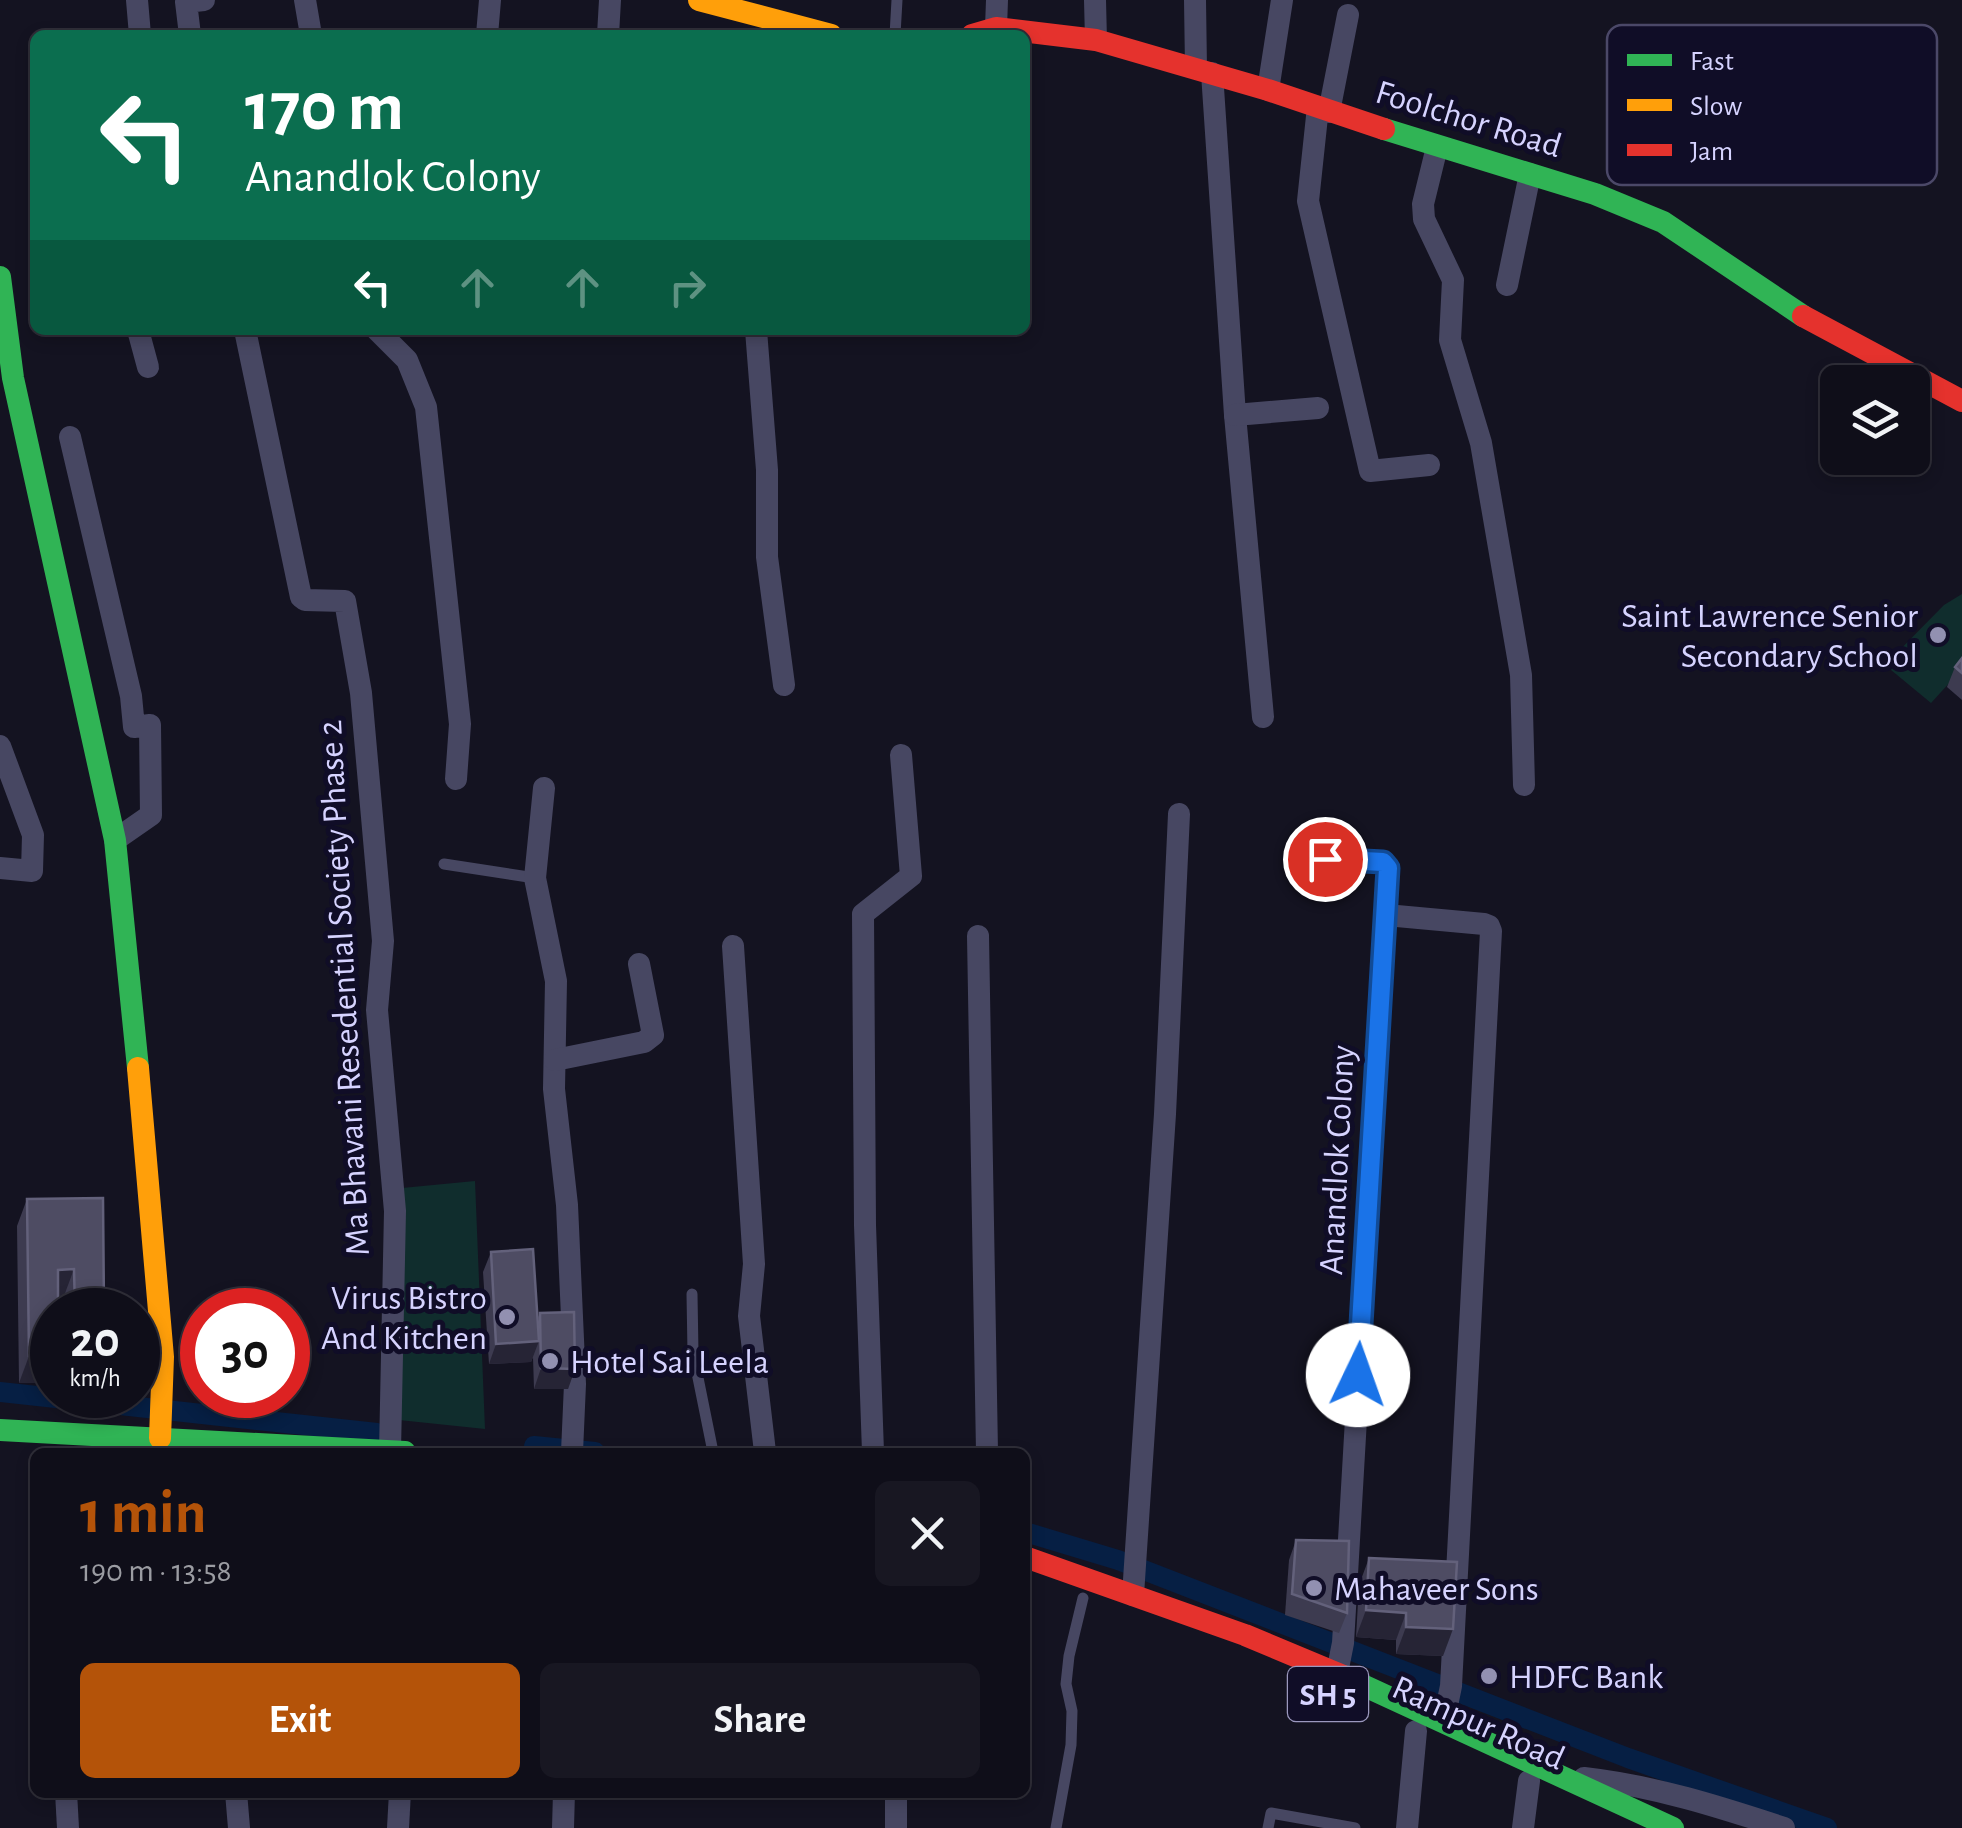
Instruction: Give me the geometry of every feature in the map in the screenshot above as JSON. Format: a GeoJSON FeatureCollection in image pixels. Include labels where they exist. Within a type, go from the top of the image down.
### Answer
{"type":"FeatureCollection","features":[{"type":"Feature","properties":{"kind":"street"},"geometry":{"type":"LineString","coordinates":[[136,0],[139,30]]}},
{"type":"Feature","properties":{"kind":"street"},"geometry":{"type":"LineString","coordinates":[[189,30],[186,2],[204,0]]}},
{"type":"Feature","properties":{"kind":"street"},"geometry":{"type":"LineString","coordinates":[[305,0],[310,30]]}},
{"type":"Feature","properties":{"kind":"street"},"geometry":{"type":"LineString","coordinates":[[487,30],[490,0]]}},
{"type":"Feature","properties":{"kind":"street"},"geometry":{"type":"LineString","coordinates":[[608,30],[610,0]]}},
{"type":"Feature","properties":{"kind":"street"},"geometry":{"type":"LineString","coordinates":[[996,28],[997,0]]}},
{"type":"Feature","properties":{"kind":"street"},"geometry":{"type":"LineString","coordinates":[[1095,0],[1096,40]]}},
{"type":"Feature","properties":{"kind":"street"},"geometry":{"type":"LineString","coordinates":[[1195,0],[1263,717]]}},
{"type":"Feature","properties":{"kind":"street"},"geometry":{"type":"LineString","coordinates":[[1268,90],[1282,0]]}},
{"type":"Feature","properties":{"kind":"street"},"geometry":{"type":"LineString","coordinates":[[725,11],[793,30]]}},
{"type":"Feature","properties":{"kind":"street"},"geometry":{"type":"LineString","coordinates":[[1348,15],[1324,109],[1308,201],[1370,471],[1428,465]]}},
{"type":"Feature","properties":{"kind":"street","name":"Foolchor Road"},"geometry":{"type":"LineString","coordinates":[[989,30],[1013,30]]}},
{"type":"Feature","properties":{"kind":"street","name":"Foolchor Road"},"geometry":{"type":"LineString","coordinates":[[1030,32],[1096,40],[1204,70],[1437,148],[1595,194],[1663,222],[1728,263],[1791,310],[1962,401]]}},
{"type":"Feature","properties":{"kind":"street"},"geometry":{"type":"LineString","coordinates":[[1437,148],[1422,204],[1424,219],[1453,280],[1450,340],[1482,443],[1520,675],[1524,785]]}},
{"type":"Feature","properties":{"kind":"street"},"geometry":{"type":"LineString","coordinates":[[1507,285],[1530,174]]}},
{"type":"Feature","properties":{"kind":"street"},"geometry":{"type":"LineString","coordinates":[[0,277],[13,378],[114,840],[152,1206],[163,1357],[162,1419]]}},
{"type":"Feature","properties":{"kind":"street"},"geometry":{"type":"LineString","coordinates":[[139,335],[148,367]]}},
{"type":"Feature","properties":{"kind":"street","name":"Ma Bhavani Resedential Society Phase 2"},"geometry":{"type":"LineString","coordinates":[[245,335],[301,598],[345,600],[361,693],[383,941],[377,1010],[395,1211],[398,1448]]}},
{"type":"Feature","properties":{"kind":"street"},"geometry":{"type":"LineString","coordinates":[[382,335],[406,360],[426,407],[460,724],[456,779]]}},
{"type":"Feature","properties":{"kind":"street"},"geometry":{"type":"LineString","coordinates":[[756,335],[768,470],[767,557],[784,685]]}},
{"type":"Feature","properties":{"kind":"street"},"geometry":{"type":"LineString","coordinates":[[1235,415],[1318,408]]}},
{"type":"Feature","properties":{"kind":"street"},"geometry":{"type":"LineString","coordinates":[[70,437],[131,696],[134,727],[150,725],[151,815],[114,840]]}},
{"type":"Feature","properties":{"kind":"street"},"geometry":{"type":"LineString","coordinates":[[0,746],[34,835],[32,871],[0,868]]}},
{"type":"Feature","properties":{"kind":"street"},"geometry":{"type":"LineString","coordinates":[[873,1448],[864,1225],[863,914],[911,876],[902,755]]}},
{"type":"Feature","properties":{"kind":"street"},"geometry":{"type":"LineString","coordinates":[[544,788],[534,878],[556,981],[554,1089],[567,1206],[575,1384],[573,1447]]}},
{"type":"Feature","properties":{"kind":"street"},"geometry":{"type":"LineString","coordinates":[[1133,1575],[1153,1306],[1179,814]]}},
{"type":"Feature","properties":{"kind":"street","name":"Anandlok Colony"},"geometry":{"type":"LineString","coordinates":[[1325,859],[1387,864],[1340,1656]]}},
{"type":"Feature","properties":{"kind":"street"},"geometry":{"type":"LineString","coordinates":[[1386,915],[1484,924],[1490,926],[1491,932],[1450,1690],[1444,1720]]}},
{"type":"Feature","properties":{"kind":"street"},"geometry":{"type":"LineString","coordinates":[[978,936],[987,1448]]}},
{"type":"Feature","properties":{"kind":"street"},"geometry":{"type":"LineString","coordinates":[[733,946],[754,1264],[749,1316],[765,1448]]}},
{"type":"Feature","properties":{"kind":"street"},"geometry":{"type":"LineString","coordinates":[[555,1060],[644,1042],[653,1035],[639,964]]}},
{"type":"Feature","properties":{"kind":"street"},"geometry":{"type":"LineString","coordinates":[[0,1430],[162,1419],[369,1448]]}},
{"type":"Feature","properties":{"kind":"street"},"geometry":{"type":"LineString","coordinates":[[0,1452],[30,1453]]}},
{"type":"Feature","properties":{"kind":"street"},"geometry":{"type":"LineString","coordinates":[[1030,1558],[1133,1575],[1340,1656],[1444,1720],[1673,1828]]}},
{"type":"Feature","properties":{"kind":"street","name":"Rampur Road"},"geometry":{"type":"LineString","coordinates":[[1030,1581],[1210,1644],[1416,1730],[1622,1828]]}},
{"type":"Feature","properties":{"kind":"street"},"geometry":{"type":"LineString","coordinates":[[1406,1828],[1416,1730]]}},
{"type":"Feature","properties":{"kind":"street"},"geometry":{"type":"LineString","coordinates":[[1566,1776],[1629,1783],[1690,1797],[1784,1828]]}},
{"type":"Feature","properties":{"kind":"street"},"geometry":{"type":"LineString","coordinates":[[1523,1828],[1529,1781]]}},
{"type":"Feature","properties":{"kind":"street"},"geometry":{"type":"LineString","coordinates":[[66,1798],[68,1828]]}},
{"type":"Feature","properties":{"kind":"street"},"geometry":{"type":"LineString","coordinates":[[236,1798],[239,1828]]}},
{"type":"Feature","properties":{"kind":"street"},"geometry":{"type":"LineString","coordinates":[[398,1828],[400,1798]]}},
{"type":"Feature","properties":{"kind":"street"},"geometry":{"type":"LineString","coordinates":[[563,1828],[564,1798]]}},
{"type":"Feature","properties":{"kind":"street"},"geometry":{"type":"LineString","coordinates":[[896,1798],[896,1828]]}},
{"type":"Feature","properties":{"kind":"lane"},"geometry":{"type":"LineString","coordinates":[[895,30],[896,0]]}},
{"type":"Feature","properties":{"kind":"lane"},"geometry":{"type":"LineString","coordinates":[[444,864],[534,878]]}},
{"type":"Feature","properties":{"kind":"lane"},"geometry":{"type":"LineString","coordinates":[[692,1294],[694,1353],[712,1448]]}},
{"type":"Feature","properties":{"kind":"lane"},"geometry":{"type":"LineString","coordinates":[[1056,1828],[1071,1744],[1072,1711],[1066,1684],[1069,1656],[1083,1598]]}},
{"type":"Feature","properties":{"kind":"lane"},"geometry":{"type":"LineString","coordinates":[[1268,1828],[1271,1813],[1355,1828]]}},
{"type":"Feature","properties":{"kind":"green space","name":"Saint Lawrence Senior Secondary School"},"geometry":{"type":"Polygon","coordinates":[[[1962,594],[1962,669],[1931,703],[1885,665],[1944,605],[1962,594]]]}},
{"type":"Feature","properties":{"kind":"green space"},"geometry":{"type":"Polygon","coordinates":[[[475,1181],[485,1429],[399,1420],[402,1188],[475,1181]]]}},
{"type":"Feature","properties":{"kind":"building"},"geometry":{"type":"Polygon","coordinates":[[[103,1198],[104,1288],[74,1288],[74,1269],[58,1270],[58,1288],[30,1288],[30,1356],[29,1356],[27,1199],[103,1198]]]}},
{"type":"Feature","properties":{"kind":"building","name":"Virus Bistro And Kitchen"},"geometry":{"type":"Polygon","coordinates":[[[533,1249],[539,1341],[496,1344],[491,1252],[533,1249]]]}},
{"type":"Feature","properties":{"kind":"building"},"geometry":{"type":"Polygon","coordinates":[[[574,1312],[575,1369],[541,1368],[540,1313],[574,1312]]]}},
{"type":"Feature","properties":{"kind":"building"},"geometry":{"type":"Polygon","coordinates":[[[1296,1540],[1349,1541],[1347,1613],[1292,1594],[1296,1540]]]}},
{"type":"Feature","properties":{"kind":"building"},"geometry":{"type":"Polygon","coordinates":[[[1369,1558],[1457,1562],[1453,1629],[1406,1627],[1406,1613],[1366,1610],[1369,1558]]]}},
{"type":"Feature","properties":{"kind":"waterway"},"geometry":{"type":"LineString","coordinates":[[0,1392],[377,1433]]}},
{"type":"Feature","properties":{"kind":"waterway"},"geometry":{"type":"LineString","coordinates":[[534,1446],[554,1448]]}},
{"type":"Feature","properties":{"kind":"waterway"},"geometry":{"type":"LineString","coordinates":[[1030,1534],[1118,1560],[1628,1758],[1827,1828]]}},
{"type":"Feature","properties":{"kind":"traffic: fast"},"geometry":{"type":"LineString","coordinates":[[1384,129],[1595,194],[1663,222],[1803,316]]}},
{"type":"Feature","properties":{"kind":"traffic: fast"},"geometry":{"type":"LineString","coordinates":[[0,277],[13,378],[115,840],[138,1068]]}},
{"type":"Feature","properties":{"kind":"traffic: fast"},"geometry":{"type":"LineString","coordinates":[[0,1430],[331,1448]]}},
{"type":"Feature","properties":{"kind":"traffic: fast"},"geometry":{"type":"LineString","coordinates":[[1343,1676],[1673,1828]]}},
{"type":"Feature","properties":{"kind":"traffic: slow"},"geometry":{"type":"LineString","coordinates":[[699,0],[812,30]]}},
{"type":"Feature","properties":{"kind":"traffic: slow"},"geometry":{"type":"LineString","coordinates":[[138,1068],[163,1357],[160,1438]]}},
{"type":"Feature","properties":{"kind":"traffic: jam"},"geometry":{"type":"LineString","coordinates":[[989,30],[1013,30]]}},
{"type":"Feature","properties":{"kind":"traffic: jam"},"geometry":{"type":"LineString","coordinates":[[1030,32],[1096,40],[1268,90],[1384,129]]}},
{"type":"Feature","properties":{"kind":"traffic: jam"},"geometry":{"type":"LineString","coordinates":[[1803,316],[1962,401]]}},
{"type":"Feature","properties":{"kind":"traffic: jam"},"geometry":{"type":"LineString","coordinates":[[1030,1559],[1245,1635],[1343,1676]]}},
{"type":"Feature","properties":{"kind":"place","name":"Saint Lawrence Senior Secondary School"},"geometry":{"type":"Point","coordinates":[1938,635]}},
{"type":"Feature","properties":{"kind":"place","name":"Virus Bistro And Kitchen"},"geometry":{"type":"Point","coordinates":[507,1317]}},
{"type":"Feature","properties":{"kind":"place","name":"Hotel Sai Leela"},"geometry":{"type":"Point","coordinates":[550,1361]}},
{"type":"Feature","properties":{"kind":"place","name":"Mahaveer Sons"},"geometry":{"type":"Point","coordinates":[1314,1588]}},
{"type":"Feature","properties":{"kind":"place","name":"HDFC Bank"},"geometry":{"type":"Point","coordinates":[1489,1676]}},
{"type":"Feature","properties":{"kind":"route"},"geometry":{"type":"LineString","coordinates":[[1325,859],[1383,862],[1388,868],[1358,1375]]}}]}
